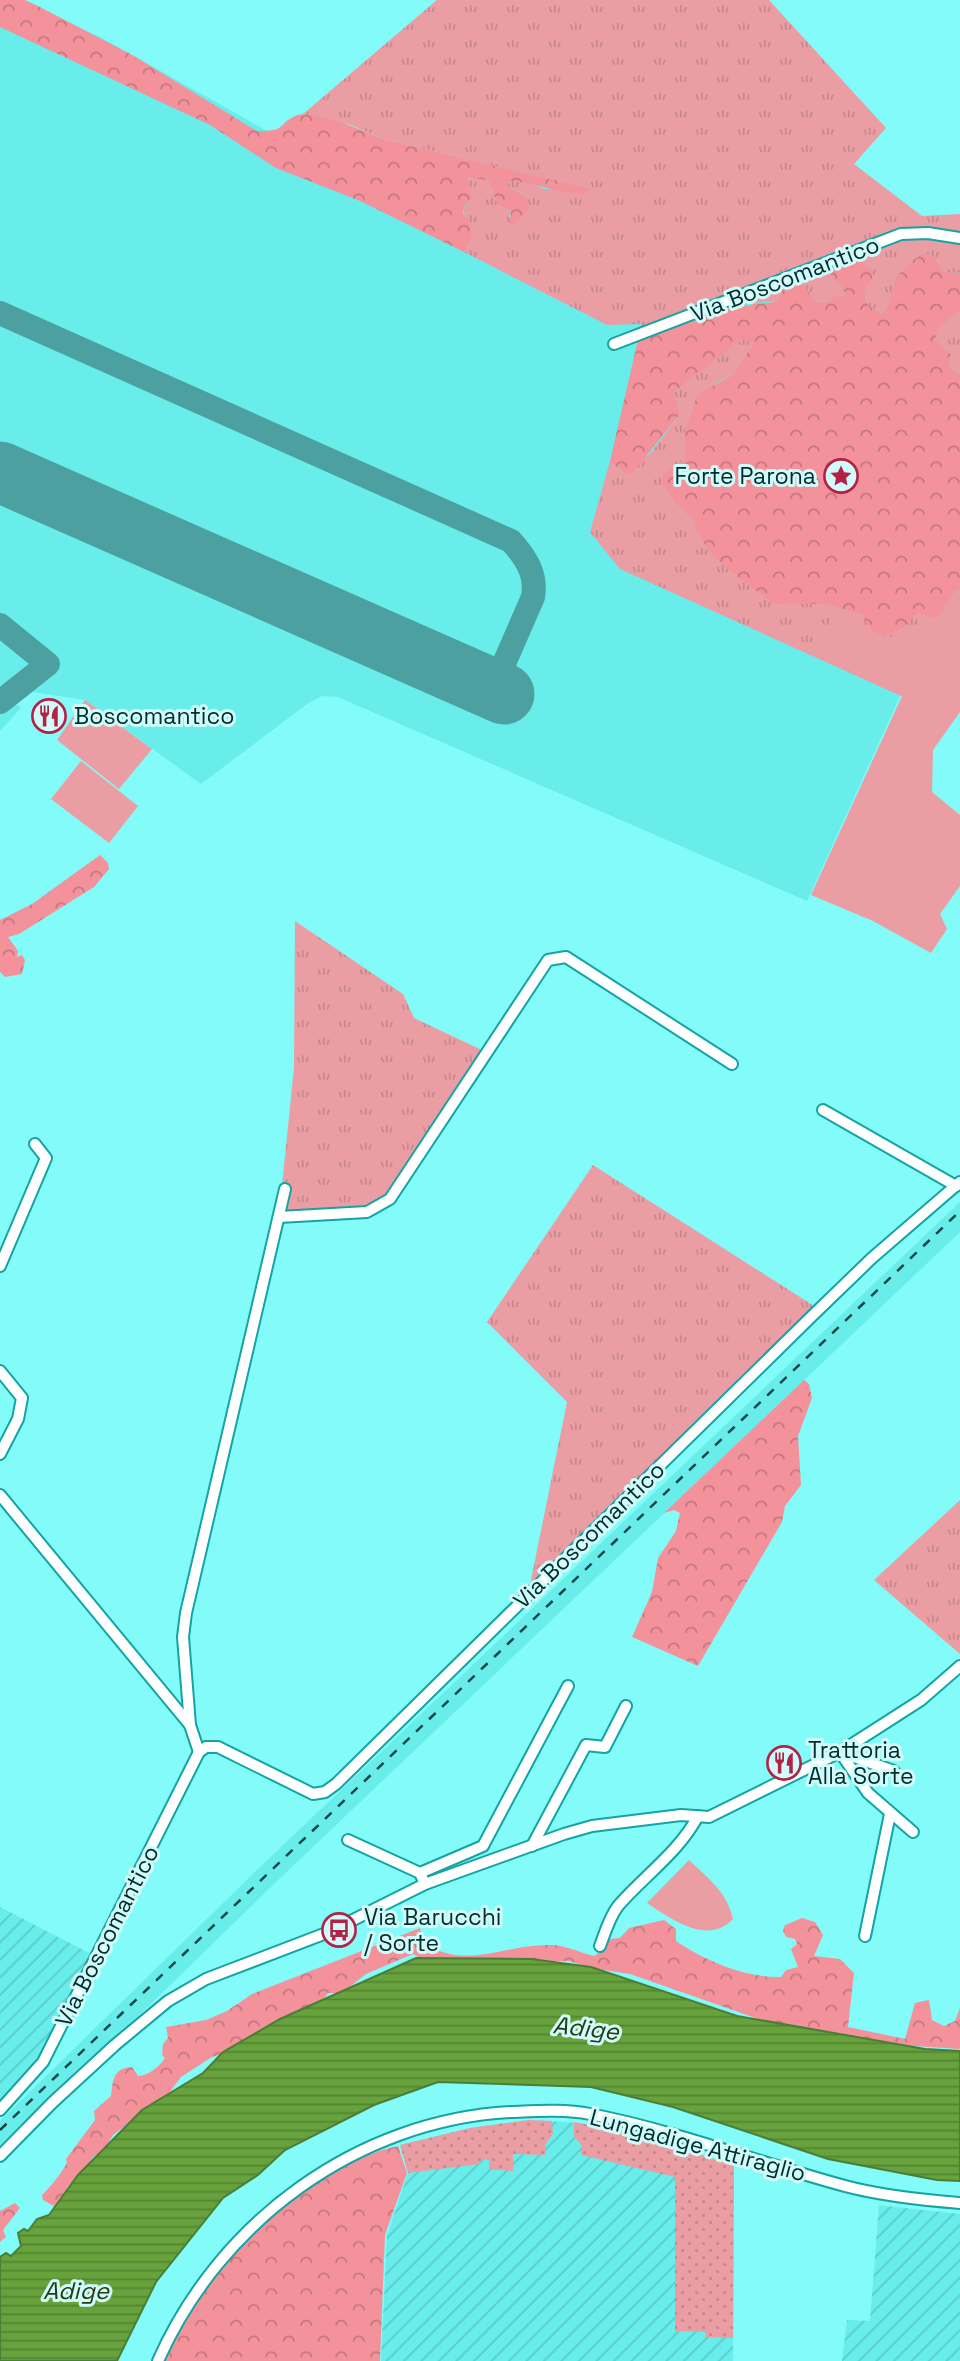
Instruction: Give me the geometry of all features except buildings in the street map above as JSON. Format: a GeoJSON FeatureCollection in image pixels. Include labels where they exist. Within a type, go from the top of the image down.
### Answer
{"type":"FeatureCollection","features":[{"type":"Feature","properties":{"kind":"street","name":"Via Boscomantico"},"geometry":{"type":"LineString","coordinates":[[614,344],[901,234],[928,233],[960,238]]}},
{"type":"Feature","properties":{"kind":"street"},"geometry":{"type":"LineString","coordinates":[[279,1217],[367,1212],[390,1199],[548,960],[556,956],[566,957],[732,1064]]}},
{"type":"Feature","properties":{"kind":"street","name":"Via Boscomantico"},"geometry":{"type":"LineString","coordinates":[[0,2110],[43,2063],[199,1752],[206,1747],[218,1747],[313,1794],[325,1792],[336,1784],[845,1284],[958,1184],[823,1110]]}},
{"type":"Feature","properties":{"kind":"street"},"geometry":{"type":"LineString","coordinates":[[0,1266],[46,1158],[35,1144]]}},
{"type":"Feature","properties":{"kind":"street"},"geometry":{"type":"LineString","coordinates":[[199,1752],[190,1725],[183,1637],[186,1613],[285,1189]]}},
{"type":"Feature","properties":{"kind":"street"},"geometry":{"type":"LineString","coordinates":[[0,1371],[22,1398],[18,1419],[0,1454]]}},
{"type":"Feature","properties":{"kind":"street"},"geometry":{"type":"LineString","coordinates":[[0,1495],[190,1725]]}},
{"type":"Feature","properties":{"kind":"street"},"geometry":{"type":"LineString","coordinates":[[348,1840],[423,1879],[592,1826],[681,1815],[709,1817],[840,1752],[920,1700],[960,1666]]}},
{"type":"Feature","properties":{"kind":"street"},"geometry":{"type":"LineString","coordinates":[[0,2156],[52,2103],[168,2001],[206,1979],[329,1932],[483,1846],[568,1686]]}},
{"type":"Feature","properties":{"kind":"street"},"geometry":{"type":"LineString","coordinates":[[532,1846],[586,1745],[605,1747],[626,1706]]}},
{"type":"Feature","properties":{"kind":"street"},"geometry":{"type":"LineString","coordinates":[[840,1752],[894,1771]]}},
{"type":"Feature","properties":{"kind":"street"},"geometry":{"type":"LineString","coordinates":[[840,1752],[868,1793],[913,1832]]}},
{"type":"Feature","properties":{"kind":"street"},"geometry":{"type":"LineString","coordinates":[[865,1936],[890,1814]]}},
{"type":"Feature","properties":{"kind":"street"},"geometry":{"type":"LineString","coordinates":[[600,1946],[617,1908],[665,1859],[691,1829],[698,1816]]}},
{"type":"Feature","properties":{"kind":"street","name":"Lungadige Attiraglio"},"geometry":{"type":"LineString","coordinates":[[158,2361],[168,2337],[238,2241],[275,2206],[335,2162],[375,2142],[469,2115],[529,2111],[588,2113],[690,2138],[846,2187],[891,2196],[960,2203]]}},
{"type":"Feature","properties":{"kind":"shaded area"},"geometry":{"type":"Polygon","coordinates":[[[0,0],[22,0],[102,38],[274,135],[960,227],[960,600],[902,692],[807,901],[338,697],[322,696],[307,704],[201,784],[85,700],[33,692],[16,704],[21,708],[0,731],[0,0]]]}},
{"type":"Feature","properties":{"kind":"shaded area"},"geometry":{"type":"Polygon","coordinates":[[[960,1202],[960,1232],[275,1883],[0,2151],[0,2121],[260,1867],[960,1202]]]}},
{"type":"Feature","properties":{"kind":"shaded area"},"geometry":{"type":"Polygon","coordinates":[[[0,1907],[93,1955],[34,2067],[0,2100],[0,1907]]]}},
{"type":"Feature","properties":{"kind":"shaded area"},"geometry":{"type":"Polygon","coordinates":[[[529,2120],[580,2123],[651,2137],[734,2166],[733,2361],[381,2361],[387,2235],[408,2173],[400,2145],[470,2128],[529,2120]]]}},
{"type":"Feature","properties":{"kind":"shaded area"},"geometry":{"type":"Polygon","coordinates":[[[879,2205],[960,2214],[960,2361],[842,2361],[847,2320],[870,2321],[879,2205]]]}},
{"type":"Feature","properties":{"kind":"green space"},"geometry":{"type":"Polygon","coordinates":[[[0,0],[25,0],[38,6],[134,56],[257,131],[277,129],[295,116],[313,115],[338,121],[380,138],[590,189],[585,194],[575,193],[510,181],[506,186],[524,195],[530,208],[516,223],[510,225],[511,211],[498,205],[488,180],[467,178],[472,197],[463,208],[463,214],[469,219],[472,239],[464,252],[360,201],[276,168],[210,125],[0,27],[0,0]]]}},
{"type":"Feature","properties":{"kind":"green space"},"geometry":{"type":"Polygon","coordinates":[[[437,0],[769,0],[886,128],[854,164],[922,216],[960,214],[960,273],[945,272],[933,256],[924,253],[897,277],[887,306],[881,314],[867,304],[865,287],[872,280],[833,279],[845,290],[845,297],[830,303],[816,303],[804,286],[785,281],[777,301],[742,304],[700,317],[695,322],[681,322],[651,335],[640,331],[641,324],[607,325],[464,252],[472,239],[463,208],[468,203],[467,178],[488,180],[498,205],[511,211],[509,218],[525,195],[505,186],[510,181],[531,182],[544,189],[589,189],[380,138],[351,125],[303,114],[437,0]]]}},
{"type":"Feature","properties":{"kind":"green space"},"geometry":{"type":"Polygon","coordinates":[[[924,253],[933,256],[945,272],[960,273],[960,310],[940,328],[935,339],[951,355],[949,365],[960,376],[960,585],[939,616],[934,618],[917,613],[904,627],[881,635],[874,632],[863,615],[824,604],[772,603],[724,566],[706,547],[693,521],[677,505],[661,481],[664,473],[685,459],[685,429],[696,399],[702,392],[734,374],[754,343],[743,339],[674,392],[680,414],[632,474],[624,473],[610,461],[640,331],[651,335],[681,322],[695,322],[737,300],[749,306],[777,301],[785,281],[792,279],[804,286],[816,303],[830,303],[834,296],[845,297],[845,290],[833,279],[830,264],[858,259],[873,271],[872,280],[865,287],[867,304],[881,314],[887,306],[897,277],[924,253]]]}},
{"type":"Feature","properties":{"kind":"green space"},"geometry":{"type":"Polygon","coordinates":[[[960,310],[960,376],[949,365],[950,355],[935,339],[940,328],[960,310]]]}},
{"type":"Feature","properties":{"kind":"green space"},"geometry":{"type":"Polygon","coordinates":[[[743,339],[755,343],[734,374],[718,382],[696,399],[685,429],[685,459],[664,473],[677,505],[693,521],[707,547],[724,566],[799,602],[824,604],[863,615],[917,613],[939,616],[960,585],[960,615],[901,696],[620,569],[590,532],[610,461],[624,473],[651,453],[680,414],[674,392],[743,339]]]}},
{"type":"Feature","properties":{"kind":"green space"},"geometry":{"type":"Polygon","coordinates":[[[960,591],[960,712],[933,750],[932,792],[960,815],[960,886],[940,914],[947,929],[931,953],[873,921],[811,895],[902,696],[813,655],[836,608],[877,636],[890,637],[934,621],[960,591]]]}},
{"type":"Feature","properties":{"kind":"green space"},"geometry":{"type":"Polygon","coordinates":[[[85,700],[152,749],[119,789],[57,740],[85,700]]]}},
{"type":"Feature","properties":{"kind":"green space"},"geometry":{"type":"Polygon","coordinates":[[[81,761],[138,806],[109,843],[51,799],[81,761]]]}},
{"type":"Feature","properties":{"kind":"green space"},"geometry":{"type":"Polygon","coordinates":[[[100,855],[108,863],[109,869],[94,887],[19,934],[8,937],[18,951],[17,957],[22,955],[25,960],[22,974],[5,977],[0,972],[0,920],[32,904],[100,855]]]}},
{"type":"Feature","properties":{"kind":"green space"},"geometry":{"type":"Polygon","coordinates":[[[295,921],[403,994],[414,1018],[484,1051],[388,1198],[362,1208],[279,1216],[294,1067],[295,921]]]}},
{"type":"Feature","properties":{"kind":"green space"},"geometry":{"type":"Polygon","coordinates":[[[593,1165],[814,1306],[530,1585],[567,1402],[487,1322],[593,1165]]]}},
{"type":"Feature","properties":{"kind":"green space"},"geometry":{"type":"Polygon","coordinates":[[[804,1380],[809,1384],[812,1398],[798,1436],[801,1485],[785,1506],[782,1522],[698,1666],[632,1637],[652,1592],[658,1558],[676,1531],[680,1513],[674,1510],[664,1513],[804,1380]]]}},
{"type":"Feature","properties":{"kind":"green space"},"geometry":{"type":"Polygon","coordinates":[[[960,1500],[960,1654],[874,1580],[960,1500]]]}},
{"type":"Feature","properties":{"kind":"green space"},"geometry":{"type":"Polygon","coordinates":[[[689,1860],[716,1886],[726,1901],[733,1919],[723,1927],[701,1930],[690,1927],[647,1903],[689,1860]]]}},
{"type":"Feature","properties":{"kind":"green space"},"geometry":{"type":"Polygon","coordinates":[[[802,1918],[815,1922],[823,1935],[814,1956],[840,1959],[854,1973],[848,2027],[905,2039],[915,2003],[929,2000],[932,2020],[944,2026],[955,2021],[960,2008],[960,2049],[898,2045],[770,2023],[630,1974],[591,1968],[569,1961],[426,1961],[413,1954],[366,1974],[342,1993],[328,1993],[322,2001],[241,2048],[212,2057],[181,2077],[169,2093],[113,2135],[104,2151],[93,2157],[80,2177],[68,2186],[59,2209],[43,2200],[42,2195],[58,2176],[67,2163],[66,2159],[95,2120],[94,2111],[111,2096],[117,2073],[132,2067],[138,2076],[142,2076],[165,2058],[162,2055],[163,2044],[168,2038],[166,2027],[206,2020],[227,2011],[252,1994],[420,1928],[423,1942],[453,1955],[468,1956],[554,1945],[595,1956],[610,1939],[620,1938],[629,1928],[664,1920],[676,1929],[676,1941],[700,1955],[726,1967],[754,1975],[781,1977],[786,1970],[798,1967],[791,1949],[797,1944],[795,1939],[786,1937],[783,1931],[785,1925],[802,1918]]]}},
{"type":"Feature","properties":{"kind":"green space"},"geometry":{"type":"Polygon","coordinates":[[[529,2120],[552,2121],[553,2134],[545,2145],[546,2155],[513,2154],[513,2171],[489,2169],[489,2160],[481,2159],[480,2164],[408,2173],[400,2145],[470,2128],[529,2120]]]}},
{"type":"Feature","properties":{"kind":"green space"},"geometry":{"type":"Polygon","coordinates":[[[574,2122],[651,2137],[734,2166],[733,2338],[706,2337],[705,2332],[675,2331],[675,2177],[581,2155],[582,2146],[574,2136],[574,2122]]]}},
{"type":"Feature","properties":{"kind":"green space"},"geometry":{"type":"Polygon","coordinates":[[[398,2146],[407,2173],[385,2235],[380,2361],[165,2361],[205,2292],[230,2258],[259,2228],[290,2200],[324,2177],[360,2158],[398,2146]]]}},
{"type":"Feature","properties":{"kind":"green space"},"geometry":{"type":"Polygon","coordinates":[[[15,2203],[20,2208],[3,2230],[6,2237],[0,2242],[0,2211],[15,2203]]]}},
{"type":"Feature","properties":{"kind":"water","name":"Adige"},"geometry":{"type":"Polygon","coordinates":[[[416,1958],[531,1959],[591,1967],[737,2016],[925,2049],[960,2051],[960,2181],[937,2180],[828,2159],[673,2107],[591,2087],[438,2082],[374,2105],[285,2150],[258,2175],[223,2198],[156,2282],[117,2361],[0,2361],[0,2257],[6,2253],[11,2256],[21,2246],[18,2233],[24,2229],[28,2231],[37,2219],[49,2215],[78,2175],[142,2110],[203,2073],[223,2052],[280,2019],[416,1958]]]}},
{"type":"Feature","properties":{"kind":"taxiway"},"geometry":{"type":"LineString","coordinates":[[0,313],[511,541],[529,567],[534,589],[533,597],[493,689]]}},
{"type":"Feature","properties":{"kind":"taxiway"},"geometry":{"type":"LineString","coordinates":[[0,625],[48,664],[0,702]]}},
{"type":"Feature","properties":{"kind":"runway"},"geometry":{"type":"LineString","coordinates":[[0,472],[504,694]]}},
{"type":"Feature","properties":{"kind":"railway"},"geometry":{"type":"LineString","coordinates":[[0,2130],[960,1211]]}},
{"type":"Feature","properties":{"kind":"place","name":"Forte Parona"},"geometry":{"type":"Point","coordinates":[841,476]}},
{"type":"Feature","properties":{"kind":"place","name":"Boscomantico"},"geometry":{"type":"Point","coordinates":[49,716]}},
{"type":"Feature","properties":{"kind":"place","name":"Trattoria Alla Sorte"},"geometry":{"type":"Point","coordinates":[784,1763]}},
{"type":"Feature","properties":{"kind":"place","name":"Via Barucchi / Sorte"},"geometry":{"type":"Point","coordinates":[339,1930]}}]}
